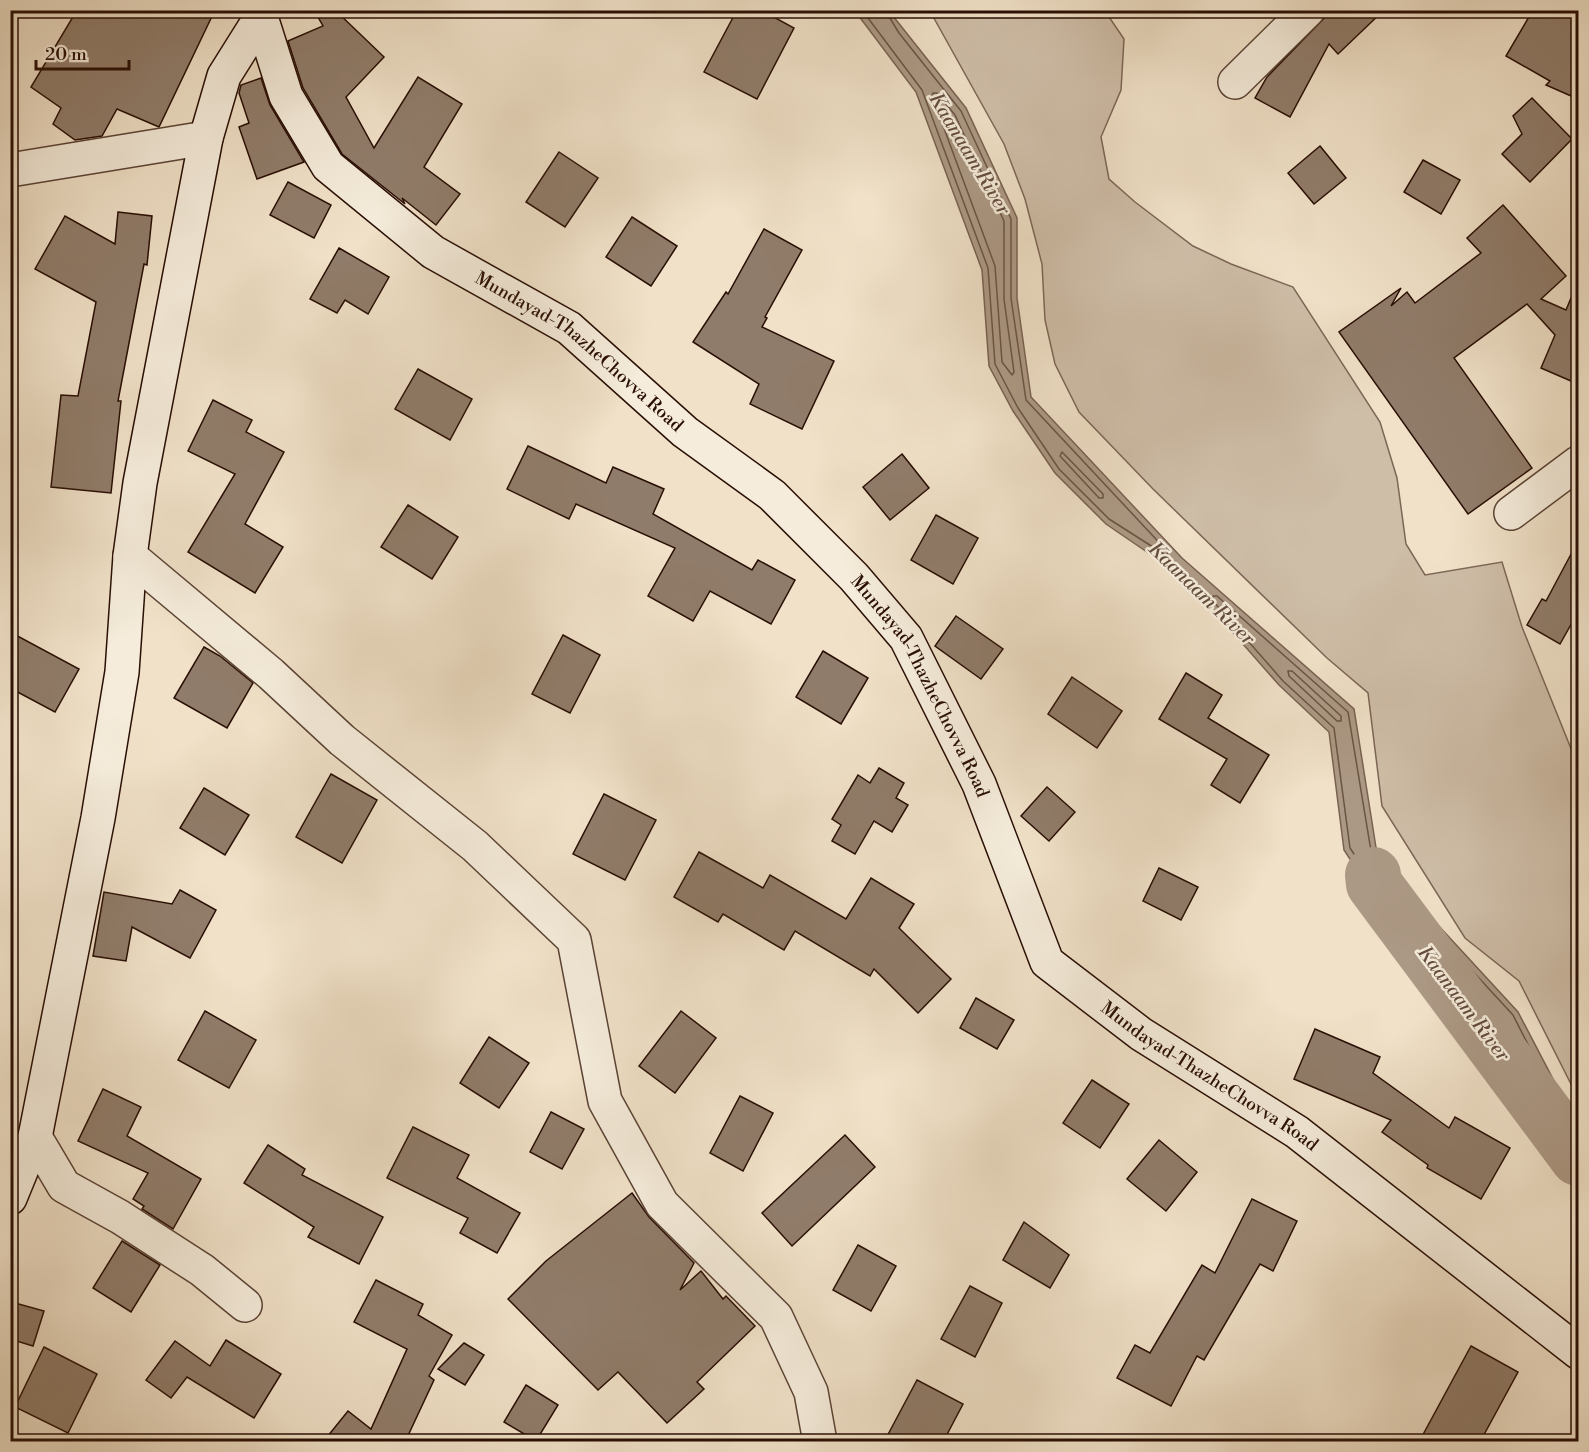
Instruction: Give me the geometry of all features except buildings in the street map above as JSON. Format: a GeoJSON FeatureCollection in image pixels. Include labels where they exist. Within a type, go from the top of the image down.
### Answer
{"type":"FeatureCollection","features":[{"type":"Feature","properties":{"kind":"main road"},"geometry":{"type":"LineString","coordinates":[[1235,82],[1308,10]]}},
{"type":"Feature","properties":{"kind":"main road"},"geometry":{"type":"LineString","coordinates":[[10,1198],[35,1137],[104,785],[122,672],[130,556],[142,471],[206,138],[224,76],[259,12]]}},
{"type":"Feature","properties":{"kind":"main road","name":"Mundayad-ThazheChovva Road"},"geometry":{"type":"LineString","coordinates":[[259,12],[286,96],[328,166],[433,252],[569,328],[685,432],[772,495],[855,577],[906,638],[979,784],[1047,962],[1141,1034],[1297,1132],[1578,1352]]}},
{"type":"Feature","properties":{"kind":"main road"},"geometry":{"type":"LineString","coordinates":[[10,170],[206,138]]}},
{"type":"Feature","properties":{"kind":"main road"},"geometry":{"type":"LineString","coordinates":[[1511,513],[1578,463]]}},
{"type":"Feature","properties":{"kind":"main road"},"geometry":{"type":"LineString","coordinates":[[130,556],[271,674],[342,740],[475,846],[574,940],[605,1101],[662,1204],[776,1317],[811,1392],[820,1442]]}},
{"type":"Feature","properties":{"kind":"main road"},"geometry":{"type":"LineString","coordinates":[[35,1137],[64,1186],[120,1216],[202,1270],[245,1305]]}},
{"type":"Feature","properties":{"kind":"shaded area"},"geometry":{"type":"Polygon","coordinates":[[[930,11],[1105,11],[1124,39],[1121,90],[1101,137],[1109,179],[1193,246],[1231,264],[1293,287],[1380,422],[1397,478],[1406,544],[1425,575],[1502,562],[1522,627],[1574,756],[1578,760],[1578,1098],[1519,981],[1465,938],[1382,806],[1368,693],[1327,658],[1153,489],[1079,412],[1055,364],[1045,320],[1042,264],[1025,199],[1004,144],[930,11]]]}},
{"type":"Feature","properties":{"kind":"water"},"geometry":{"type":"Polygon","coordinates":[[[855,11],[889,11],[966,108],[1017,218],[1017,298],[1031,397],[1182,558],[1354,709],[1378,860],[1518,1012],[1553,1079],[1525,1118],[1508,1064],[1413,935],[1365,882],[1344,850],[1329,732],[1279,685],[1185,578],[1106,524],[1055,473],[1013,411],[989,366],[982,270],[916,92],[855,11]]]}},
{"type":"Feature","properties":{"kind":"waterway","name":"Kaanaam River"},"geometry":{"type":"LineString","coordinates":[[1373,875],[1374,884],[1578,1158]]}}]}
